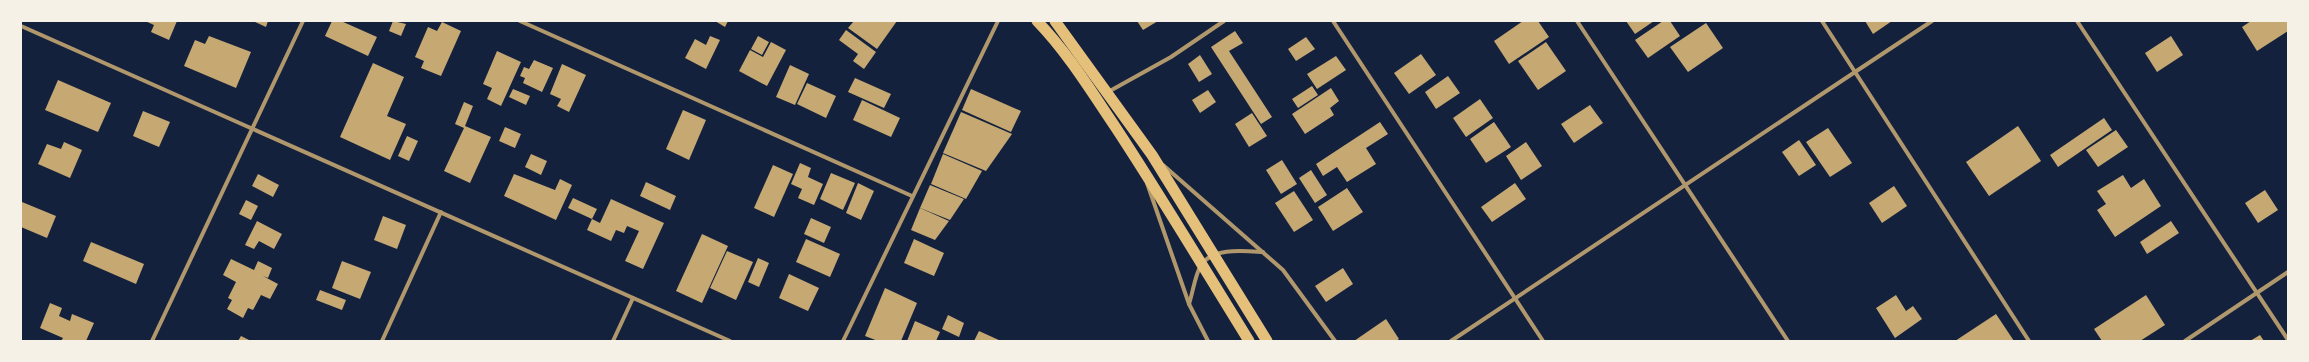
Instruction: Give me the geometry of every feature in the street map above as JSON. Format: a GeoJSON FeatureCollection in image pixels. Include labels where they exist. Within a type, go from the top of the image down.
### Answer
{"type":"FeatureCollection","features":[{"type":"Feature","properties":{"kind":"highway"},"geometry":{"type":"LineString","coordinates":[[1037,21],[1068,57],[1140,164],[1249,341]]}},
{"type":"Feature","properties":{"kind":"highway"},"geometry":{"type":"LineString","coordinates":[[1055,21],[1108,92],[1152,156],[1212,255],[1267,341]]}},
{"type":"Feature","properties":{"kind":"street"},"geometry":{"type":"LineString","coordinates":[[152,341],[303,21]]}},
{"type":"Feature","properties":{"kind":"street"},"geometry":{"type":"LineString","coordinates":[[520,21],[912,196]]}},
{"type":"Feature","properties":{"kind":"street"},"geometry":{"type":"LineString","coordinates":[[844,341],[912,196],[998,21]]}},
{"type":"Feature","properties":{"kind":"street"},"geometry":{"type":"LineString","coordinates":[[1108,92],[1172,57],[1224,21]]}},
{"type":"Feature","properties":{"kind":"street"},"geometry":{"type":"LineString","coordinates":[[1333,21],[1543,341]]}},
{"type":"Feature","properties":{"kind":"street"},"geometry":{"type":"LineString","coordinates":[[1577,21],[1788,341]]}},
{"type":"Feature","properties":{"kind":"street"},"geometry":{"type":"LineString","coordinates":[[1822,21],[2029,341]]}},
{"type":"Feature","properties":{"kind":"street"},"geometry":{"type":"LineString","coordinates":[[1451,341],[1932,21]]}},
{"type":"Feature","properties":{"kind":"street"},"geometry":{"type":"LineString","coordinates":[[2077,21],[2288,340]]}},
{"type":"Feature","properties":{"kind":"street"},"geometry":{"type":"LineString","coordinates":[[21,26],[730,341]]}},
{"type":"Feature","properties":{"kind":"street"},"geometry":{"type":"LineString","coordinates":[[1152,156],[1283,270],[1335,341]]}},
{"type":"Feature","properties":{"kind":"street"},"geometry":{"type":"LineString","coordinates":[[1140,164],[1189,304],[1208,341]]}},
{"type":"Feature","properties":{"kind":"street"},"geometry":{"type":"LineString","coordinates":[[382,341],[441,212]]}},
{"type":"Feature","properties":{"kind":"street"},"geometry":{"type":"LineString","coordinates":[[1189,304],[1201,265],[1212,255],[1244,251],[1264,252]]}},
{"type":"Feature","properties":{"kind":"street"},"geometry":{"type":"LineString","coordinates":[[2185,341],[2288,272]]}},
{"type":"Feature","properties":{"kind":"street"},"geometry":{"type":"LineString","coordinates":[[613,341],[633,298]]}},
{"type":"Feature","properties":{"kind":"building"},"geometry":{"type":"Polygon","coordinates":[[[145,21],[177,21],[169,40],[151,32],[154,25],[145,21]]]}},
{"type":"Feature","properties":{"kind":"building"},"geometry":{"type":"Polygon","coordinates":[[[253,21],[268,21],[266,27],[253,21]]]}},
{"type":"Feature","properties":{"kind":"building"},"geometry":{"type":"Polygon","coordinates":[[[332,21],[341,21],[377,37],[368,56],[325,36],[332,21]]]}},
{"type":"Feature","properties":{"kind":"building"},"geometry":{"type":"Polygon","coordinates":[[[393,21],[406,24],[401,36],[389,31],[393,21]]]}},
{"type":"Feature","properties":{"kind":"building"},"geometry":{"type":"Polygon","coordinates":[[[715,21],[728,21],[725,27],[715,21]]]}},
{"type":"Feature","properties":{"kind":"building"},"geometry":{"type":"Polygon","coordinates":[[[854,21],[897,21],[877,49],[848,28],[854,21]]]}},
{"type":"Feature","properties":{"kind":"building"},"geometry":{"type":"Polygon","coordinates":[[[1137,21],[1158,21],[1143,30],[1137,21]]]}},
{"type":"Feature","properties":{"kind":"building"},"geometry":{"type":"Polygon","coordinates":[[[1523,21],[1538,21],[1549,37],[1509,64],[1494,41],[1523,21]]]}},
{"type":"Feature","properties":{"kind":"building"},"geometry":{"type":"Polygon","coordinates":[[[1626,21],[1654,21],[1635,34],[1626,21]]]}},
{"type":"Feature","properties":{"kind":"building"},"geometry":{"type":"Polygon","coordinates":[[[1663,21],[1670,21],[1680,36],[1648,58],[1635,40],[1663,21]]]}},
{"type":"Feature","properties":{"kind":"building"},"geometry":{"type":"Polygon","coordinates":[[[1865,21],[1892,21],[1873,34],[1865,21]]]}},
{"type":"Feature","properties":{"kind":"building"},"geometry":{"type":"Polygon","coordinates":[[[2251,21],[2288,21],[2288,31],[2257,51],[2242,27],[2251,21]]]}},
{"type":"Feature","properties":{"kind":"building"},"geometry":{"type":"Polygon","coordinates":[[[442,22],[461,31],[441,76],[421,68],[424,61],[415,57],[428,27],[437,31],[442,22]]]}},
{"type":"Feature","properties":{"kind":"building"},"geometry":{"type":"Polygon","coordinates":[[[1706,23],[1723,48],[1688,72],[1670,47],[1706,23]]]}},
{"type":"Feature","properties":{"kind":"building"},"geometry":{"type":"Polygon","coordinates":[[[846,30],[876,52],[864,69],[853,61],[858,54],[839,40],[846,30]]]}},
{"type":"Feature","properties":{"kind":"building"},"geometry":{"type":"Polygon","coordinates":[[[1235,31],[1243,43],[1229,51],[1272,117],[1261,124],[1211,47],[1235,31]]]}},
{"type":"Feature","properties":{"kind":"building"},"geometry":{"type":"Polygon","coordinates":[[[209,36],[251,52],[236,88],[184,66],[195,40],[205,44],[209,36]]]}},
{"type":"Feature","properties":{"kind":"building"},"geometry":{"type":"Polygon","coordinates":[[[710,36],[720,40],[706,69],[685,58],[695,39],[706,45],[710,36]]]}},
{"type":"Feature","properties":{"kind":"building"},"geometry":{"type":"Polygon","coordinates":[[[758,36],[769,42],[762,55],[751,49],[758,36]]]}},
{"type":"Feature","properties":{"kind":"building"},"geometry":{"type":"Polygon","coordinates":[[[2171,36],[2183,55],[2157,72],[2145,53],[2171,36]]]}},
{"type":"Feature","properties":{"kind":"building"},"geometry":{"type":"Polygon","coordinates":[[[1306,37],[1315,49],[1296,61],[1288,49],[1306,37]]]}},
{"type":"Feature","properties":{"kind":"building"},"geometry":{"type":"Polygon","coordinates":[[[771,42],[786,50],[767,86],[739,71],[750,50],[763,57],[771,42]]]}},
{"type":"Feature","properties":{"kind":"building"},"geometry":{"type":"Polygon","coordinates":[[[1546,42],[1566,71],[1538,90],[1518,61],[1546,42]]]}},
{"type":"Feature","properties":{"kind":"building"},"geometry":{"type":"Polygon","coordinates":[[[497,51],[521,62],[501,106],[487,99],[492,88],[483,84],[497,51]]]}},
{"type":"Feature","properties":{"kind":"building"},"geometry":{"type":"Polygon","coordinates":[[[1421,54],[1436,75],[1409,94],[1394,73],[1421,54]]]}},
{"type":"Feature","properties":{"kind":"building"},"geometry":{"type":"Polygon","coordinates":[[[1200,55],[1212,74],[1199,82],[1188,64],[1200,55]]]}},
{"type":"Feature","properties":{"kind":"building"},"geometry":{"type":"Polygon","coordinates":[[[1336,56],[1346,70],[1317,89],[1307,74],[1336,56]]]}},
{"type":"Feature","properties":{"kind":"building"},"geometry":{"type":"Polygon","coordinates":[[[534,60],[553,68],[542,92],[523,83],[525,78],[520,76],[524,67],[529,69],[534,60]]]}},
{"type":"Feature","properties":{"kind":"building"},"geometry":{"type":"Polygon","coordinates":[[[373,63],[404,77],[387,116],[406,124],[390,160],[340,137],[373,63]]]}},
{"type":"Feature","properties":{"kind":"building"},"geometry":{"type":"Polygon","coordinates":[[[562,64],[586,75],[569,112],[557,106],[561,99],[550,94],[562,64]]]}},
{"type":"Feature","properties":{"kind":"building"},"geometry":{"type":"Polygon","coordinates":[[[790,65],[809,74],[795,105],[776,97],[790,65]]]}},
{"type":"Feature","properties":{"kind":"building"},"geometry":{"type":"Polygon","coordinates":[[[1448,76],[1460,93],[1436,109],[1425,92],[1448,76]]]}},
{"type":"Feature","properties":{"kind":"building"},"geometry":{"type":"Polygon","coordinates":[[[855,78],[891,94],[884,108],[848,92],[855,78]]]}},
{"type":"Feature","properties":{"kind":"building"},"geometry":{"type":"Polygon","coordinates":[[[58,80],[111,103],[98,132],[45,110],[58,80]]]}},
{"type":"Feature","properties":{"kind":"building"},"geometry":{"type":"Polygon","coordinates":[[[807,83],[836,96],[826,118],[797,104],[807,83]]]}},
{"type":"Feature","properties":{"kind":"building"},"geometry":{"type":"Polygon","coordinates":[[[1312,86],[1318,95],[1298,108],[1292,99],[1312,86]]]}},
{"type":"Feature","properties":{"kind":"building"},"geometry":{"type":"Polygon","coordinates":[[[1331,88],[1339,101],[1330,108],[1334,115],[1305,134],[1292,114],[1331,88]]]}},
{"type":"Feature","properties":{"kind":"building"},"geometry":{"type":"Polygon","coordinates":[[[513,89],[530,96],[526,105],[509,97],[513,89]]]}},
{"type":"Feature","properties":{"kind":"building"},"geometry":{"type":"Polygon","coordinates":[[[971,89],[1021,111],[1011,132],[962,110],[971,89]]]}},
{"type":"Feature","properties":{"kind":"building"},"geometry":{"type":"Polygon","coordinates":[[[1208,90],[1216,102],[1200,113],[1192,100],[1208,90]]]}},
{"type":"Feature","properties":{"kind":"building"},"geometry":{"type":"Polygon","coordinates":[[[1480,99],[1493,118],[1466,137],[1453,118],[1480,99]]]}},
{"type":"Feature","properties":{"kind":"building"},"geometry":{"type":"Polygon","coordinates":[[[862,100],[900,118],[891,137],[853,120],[862,100]]]}},
{"type":"Feature","properties":{"kind":"building"},"geometry":{"type":"Polygon","coordinates":[[[464,102],[473,106],[465,126],[491,137],[470,183],[444,171],[464,128],[455,124],[464,102]]]}},
{"type":"Feature","properties":{"kind":"building"},"geometry":{"type":"Polygon","coordinates":[[[1590,105],[1603,123],[1574,143],[1561,124],[1590,105]]]}},
{"type":"Feature","properties":{"kind":"building"},"geometry":{"type":"Polygon","coordinates":[[[683,110],[706,120],[689,160],[666,149],[683,110]]]}},
{"type":"Feature","properties":{"kind":"building"},"geometry":{"type":"Polygon","coordinates":[[[143,111],[170,122],[159,147],[133,136],[143,111]]]}},
{"type":"Feature","properties":{"kind":"building"},"geometry":{"type":"Polygon","coordinates":[[[961,112],[1012,134],[986,171],[943,153],[961,112]]]}},
{"type":"Feature","properties":{"kind":"building"},"geometry":{"type":"Polygon","coordinates":[[[1252,113],[1267,136],[1249,147],[1235,124],[1252,113]]]}},
{"type":"Feature","properties":{"kind":"building"},"geometry":{"type":"Polygon","coordinates":[[[2104,118],[2112,130],[2058,167],[2050,155],[2104,118]]]}},
{"type":"Feature","properties":{"kind":"building"},"geometry":{"type":"Polygon","coordinates":[[[1380,122],[1388,134],[1366,148],[1376,164],[1347,182],[1337,167],[1323,176],[1316,164],[1380,122]]]}},
{"type":"Feature","properties":{"kind":"building"},"geometry":{"type":"Polygon","coordinates":[[[1494,122],[1511,147],[1486,163],[1470,139],[1494,122]]]}},
{"type":"Feature","properties":{"kind":"building"},"geometry":{"type":"Polygon","coordinates":[[[2018,126],[2041,161],[1989,196],[1966,162],[2018,126]]]}},
{"type":"Feature","properties":{"kind":"building"},"geometry":{"type":"Polygon","coordinates":[[[505,127],[521,134],[515,148],[499,141],[505,127]]]}},
{"type":"Feature","properties":{"kind":"building"},"geometry":{"type":"Polygon","coordinates":[[[1828,128],[1852,163],[1830,177],[1806,142],[1828,128]]]}},
{"type":"Feature","properties":{"kind":"building"},"geometry":{"type":"Polygon","coordinates":[[[2116,130],[2128,147],[2098,167],[2086,150],[2116,130]]]}},
{"type":"Feature","properties":{"kind":"building"},"geometry":{"type":"Polygon","coordinates":[[[407,136],[418,141],[409,161],[398,156],[407,136]]]}},
{"type":"Feature","properties":{"kind":"building"},"geometry":{"type":"Polygon","coordinates":[[[1799,140],[1816,165],[1799,176],[1782,152],[1799,140]]]}},
{"type":"Feature","properties":{"kind":"building"},"geometry":{"type":"Polygon","coordinates":[[[64,142],[82,150],[70,178],[38,164],[47,144],[61,149],[64,142]]]}},
{"type":"Feature","properties":{"kind":"building"},"geometry":{"type":"Polygon","coordinates":[[[1526,142],[1542,166],[1521,180],[1506,156],[1526,142]]]}},
{"type":"Feature","properties":{"kind":"building"},"geometry":{"type":"Polygon","coordinates":[[[531,154],[547,161],[541,175],[525,167],[531,154]]]}},
{"type":"Feature","properties":{"kind":"building"},"geometry":{"type":"Polygon","coordinates":[[[943,154],[982,171],[966,199],[931,184],[943,154]]]}},
{"type":"Feature","properties":{"kind":"building"},"geometry":{"type":"Polygon","coordinates":[[[1282,160],[1297,184],[1281,194],[1266,170],[1282,160]]]}},
{"type":"Feature","properties":{"kind":"building"},"geometry":{"type":"Polygon","coordinates":[[[800,163],[811,168],[808,177],[823,184],[814,205],[798,198],[802,189],[791,184],[800,163]]]}},
{"type":"Feature","properties":{"kind":"building"},"geometry":{"type":"Polygon","coordinates":[[[773,165],[793,174],[774,217],[754,208],[773,165]]]}},
{"type":"Feature","properties":{"kind":"building"},"geometry":{"type":"Polygon","coordinates":[[[1311,170],[1327,195],[1315,203],[1299,178],[1311,170]]]}},
{"type":"Feature","properties":{"kind":"building"},"geometry":{"type":"Polygon","coordinates":[[[831,173],[855,183],[843,210],[820,199],[831,173]]]}},
{"type":"Feature","properties":{"kind":"building"},"geometry":{"type":"Polygon","coordinates":[[[258,174],[279,185],[273,197],[252,186],[258,174]]]}},
{"type":"Feature","properties":{"kind":"building"},"geometry":{"type":"Polygon","coordinates":[[[514,174],[555,190],[560,179],[572,185],[556,220],[504,196],[514,174]]]}},
{"type":"Feature","properties":{"kind":"building"},"geometry":{"type":"Polygon","coordinates":[[[2123,175],[2131,188],[2144,179],[2161,206],[2115,237],[2097,210],[2106,204],[2097,191],[2123,175]]]}},
{"type":"Feature","properties":{"kind":"building"},"geometry":{"type":"Polygon","coordinates":[[[646,182],[676,196],[670,210],[640,196],[646,182]]]}},
{"type":"Feature","properties":{"kind":"building"},"geometry":{"type":"Polygon","coordinates":[[[858,183],[874,191],[861,220],[846,213],[858,183]]]}},
{"type":"Feature","properties":{"kind":"building"},"geometry":{"type":"Polygon","coordinates":[[[1515,183],[1526,199],[1492,222],[1481,207],[1515,183]]]}},
{"type":"Feature","properties":{"kind":"building"},"geometry":{"type":"Polygon","coordinates":[[[930,185],[964,199],[950,220],[920,208],[930,185]]]}},
{"type":"Feature","properties":{"kind":"building"},"geometry":{"type":"Polygon","coordinates":[[[1894,186],[1907,206],[1882,223],[1869,203],[1894,186]]]}},
{"type":"Feature","properties":{"kind":"building"},"geometry":{"type":"Polygon","coordinates":[[[1347,188],[1363,212],[1333,231],[1318,207],[1347,188]]]}},
{"type":"Feature","properties":{"kind":"building"},"geometry":{"type":"Polygon","coordinates":[[[2265,190],[2278,210],[2258,223],[2245,203],[2265,190]]]}},
{"type":"Feature","properties":{"kind":"building"},"geometry":{"type":"Polygon","coordinates":[[[1294,191],[1313,220],[1294,232],[1275,203],[1294,191]]]}},
{"type":"Feature","properties":{"kind":"building"},"geometry":{"type":"Polygon","coordinates":[[[573,198],[597,209],[592,219],[568,208],[573,198]]]}},
{"type":"Feature","properties":{"kind":"building"},"geometry":{"type":"Polygon","coordinates":[[[611,199],[664,223],[643,269],[625,261],[639,231],[627,226],[624,233],[616,230],[611,241],[587,230],[592,219],[600,223],[611,199]]]}},
{"type":"Feature","properties":{"kind":"building"},"geometry":{"type":"Polygon","coordinates":[[[246,200],[258,206],[251,220],[239,214],[246,200]]]}},
{"type":"Feature","properties":{"kind":"building"},"geometry":{"type":"Polygon","coordinates":[[[22,202],[56,216],[47,238],[21,227],[22,202]]]}},
{"type":"Feature","properties":{"kind":"building"},"geometry":{"type":"Polygon","coordinates":[[[920,208],[949,221],[935,240],[911,230],[920,208]]]}},
{"type":"Feature","properties":{"kind":"building"},"geometry":{"type":"Polygon","coordinates":[[[383,216],[406,225],[397,249],[374,240],[383,216]]]}},
{"type":"Feature","properties":{"kind":"building"},"geometry":{"type":"Polygon","coordinates":[[[811,218],[831,227],[824,243],[804,234],[811,218]]]}},
{"type":"Feature","properties":{"kind":"building"},"geometry":{"type":"Polygon","coordinates":[[[257,221],[282,234],[274,249],[259,241],[254,249],[245,245],[257,221]]]}},
{"type":"Feature","properties":{"kind":"building"},"geometry":{"type":"Polygon","coordinates":[[[2171,221],[2179,233],[2147,254],[2140,242],[2171,221]]]}},
{"type":"Feature","properties":{"kind":"building"},"geometry":{"type":"Polygon","coordinates":[[[702,234],[728,246],[702,303],[676,291],[702,234]]]}},
{"type":"Feature","properties":{"kind":"building"},"geometry":{"type":"Polygon","coordinates":[[[806,239],[840,254],[830,277],[796,262],[806,239]]]}},
{"type":"Feature","properties":{"kind":"building"},"geometry":{"type":"Polygon","coordinates":[[[914,239],[944,253],[934,276],[904,263],[914,239]]]}},
{"type":"Feature","properties":{"kind":"building"},"geometry":{"type":"Polygon","coordinates":[[[91,242],[144,264],[136,284],[83,261],[91,242]]]}},
{"type":"Feature","properties":{"kind":"building"},"geometry":{"type":"Polygon","coordinates":[[[727,251],[753,262],[736,300],[710,288],[727,251]]]}},
{"type":"Feature","properties":{"kind":"building"},"geometry":{"type":"Polygon","coordinates":[[[758,258],[769,263],[759,287],[748,282],[758,258]]]}},
{"type":"Feature","properties":{"kind":"building"},"geometry":{"type":"Polygon","coordinates":[[[231,259],[254,270],[258,261],[272,268],[268,278],[263,276],[278,284],[270,299],[261,295],[253,310],[248,308],[243,318],[227,309],[232,300],[228,298],[236,282],[223,275],[231,259]]]}},
{"type":"Feature","properties":{"kind":"building"},"geometry":{"type":"Polygon","coordinates":[[[342,261],[371,272],[360,299],[332,288],[342,261]]]}},
{"type":"Feature","properties":{"kind":"building"},"geometry":{"type":"Polygon","coordinates":[[[1343,268],[1353,284],[1326,302],[1315,286],[1343,268]]]}},
{"type":"Feature","properties":{"kind":"building"},"geometry":{"type":"Polygon","coordinates":[[[789,274],[819,288],[808,311],[779,298],[789,274]]]}},
{"type":"Feature","properties":{"kind":"building"},"geometry":{"type":"Polygon","coordinates":[[[885,288],[917,303],[901,341],[878,341],[865,336],[885,288]]]}},
{"type":"Feature","properties":{"kind":"building"},"geometry":{"type":"Polygon","coordinates":[[[320,290],[346,300],[342,310],[316,300],[320,290]]]}},
{"type":"Feature","properties":{"kind":"building"},"geometry":{"type":"Polygon","coordinates":[[[1896,295],[1906,311],[1913,306],[1922,319],[1895,338],[1876,308],[1896,295]]]}},
{"type":"Feature","properties":{"kind":"building"},"geometry":{"type":"Polygon","coordinates":[[[2146,295],[2165,325],[2140,341],[2102,341],[2094,329],[2146,295]]]}},
{"type":"Feature","properties":{"kind":"building"},"geometry":{"type":"Polygon","coordinates":[[[50,303],[62,308],[59,316],[70,321],[72,314],[94,323],[86,341],[61,341],[63,338],[40,328],[50,303]]]}},
{"type":"Feature","properties":{"kind":"building"},"geometry":{"type":"Polygon","coordinates":[[[1996,314],[2014,341],[1955,341],[1996,314]]]}},
{"type":"Feature","properties":{"kind":"building"},"geometry":{"type":"Polygon","coordinates":[[[948,315],[964,323],[959,337],[942,329],[948,315]]]}},
{"type":"Feature","properties":{"kind":"building"},"geometry":{"type":"Polygon","coordinates":[[[1386,319],[1399,339],[1396,341],[1354,341],[1386,319]]]}},
{"type":"Feature","properties":{"kind":"building"},"geometry":{"type":"Polygon","coordinates":[[[915,321],[940,332],[936,341],[907,341],[915,321]]]}},
{"type":"Feature","properties":{"kind":"building"},"geometry":{"type":"Polygon","coordinates":[[[979,331],[1001,341],[974,341],[979,331]]]}},
{"type":"Feature","properties":{"kind":"building"},"geometry":{"type":"Polygon","coordinates":[[[2260,335],[2264,341],[2250,341],[2260,335]]]}},
{"type":"Feature","properties":{"kind":"building"},"geometry":{"type":"Polygon","coordinates":[[[241,336],[251,341],[238,341],[241,336]]]}}]}
